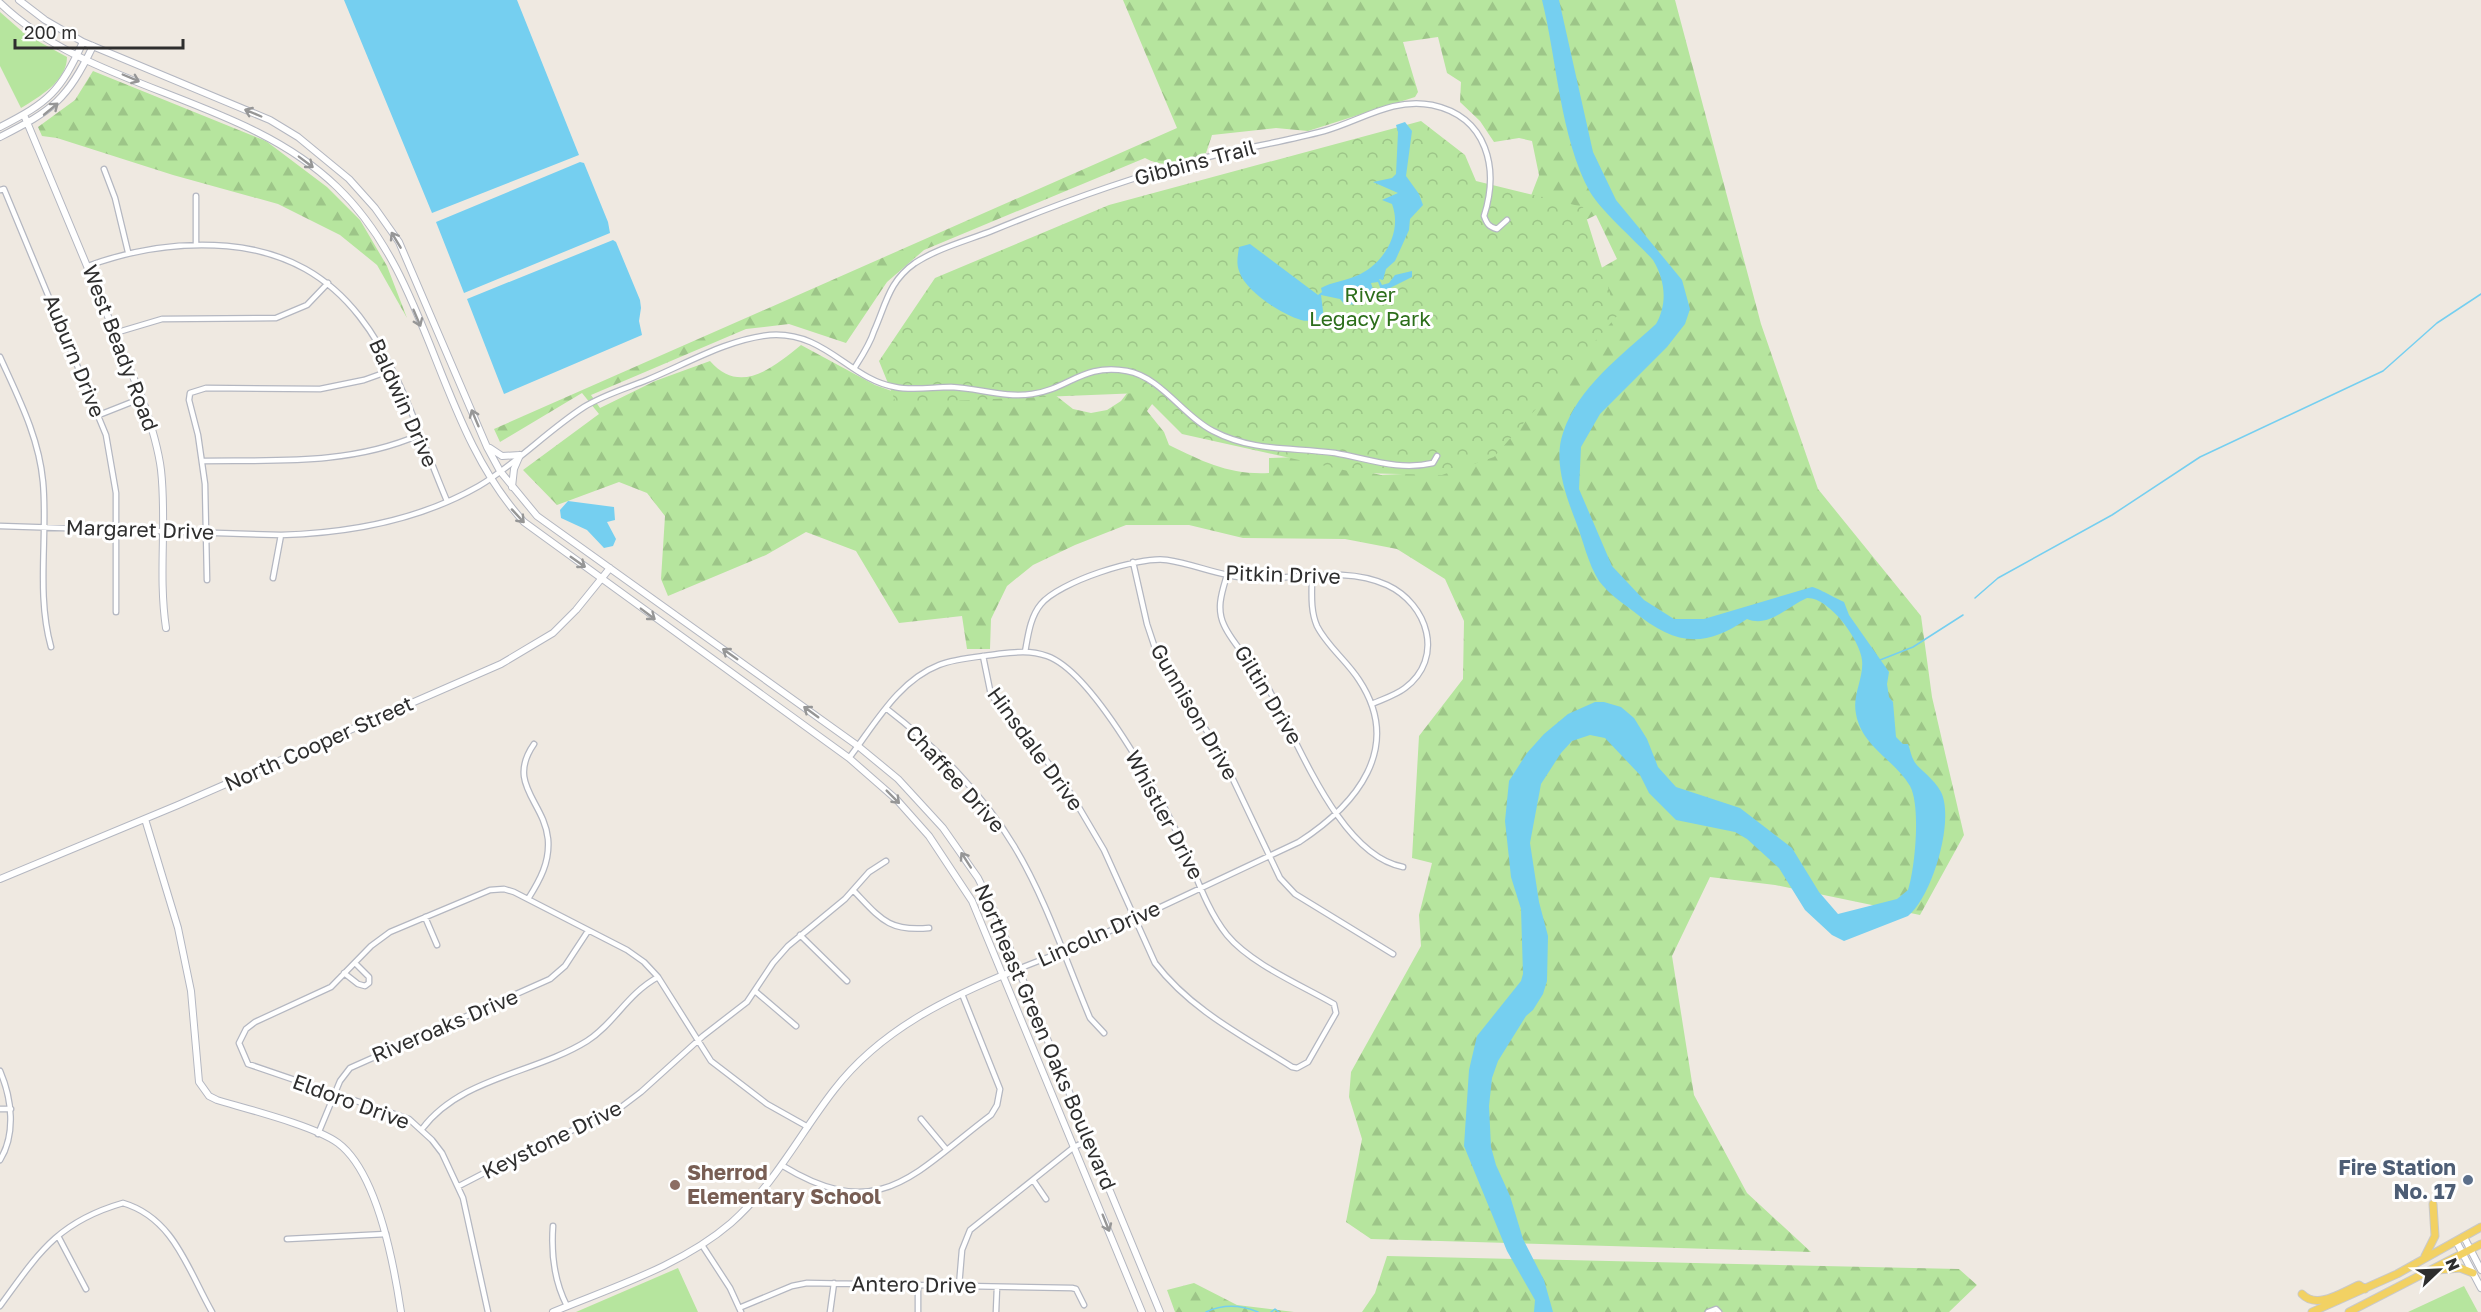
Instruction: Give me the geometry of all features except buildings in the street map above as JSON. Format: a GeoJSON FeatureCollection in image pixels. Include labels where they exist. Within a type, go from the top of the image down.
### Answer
{"type":"FeatureCollection","features":[{"type":"Feature","properties":{"kind":"main road","name":"Northeast Green Oaks Boulevard"},"geometry":{"type":"LineString","coordinates":[[19,0],[45,20],[83,42],[270,120],[326,158],[375,208],[399,242],[487,447],[512,488],[537,516],[858,746],[919,799],[963,854],[993,908],[1160,1312]]}},
{"type":"Feature","properties":{"kind":"main road","name":"Northeast Green Oaks Boulevard"},"geometry":{"type":"LineString","coordinates":[[0,3],[24,24],[77,55],[266,135],[305,160],[337,187],[368,221],[396,266],[472,447],[489,479],[524,522],[693,647],[849,758],[897,800],[929,836],[949,862],[972,901],[1142,1312]]}},
{"type":"Feature","properties":{"kind":"main road"},"geometry":{"type":"LineString","coordinates":[[0,128],[24,115],[56,91],[83,42]]}},
{"type":"Feature","properties":{"kind":"main road"},"geometry":{"type":"LineString","coordinates":[[0,137],[57,104],[70,89],[93,46]]}},
{"type":"Feature","properties":{"kind":"main road","name":"West Beady Road"},"geometry":{"type":"LineString","coordinates":[[24,115],[142,398],[156,441],[161,471],[162,599],[166,628]]}},
{"type":"Feature","properties":{"kind":"main road"},"geometry":{"type":"LineString","coordinates":[[487,447],[502,456],[520,455],[513,469],[512,488]]}},
{"type":"Feature","properties":{"kind":"main road","name":"North Cooper Street"},"geometry":{"type":"LineString","coordinates":[[0,879],[145,819],[501,664],[553,633],[610,568]]}},
{"type":"Feature","properties":{"kind":"main road"},"geometry":{"type":"LineString","coordinates":[[693,647],[701,634]]}},
{"type":"Feature","properties":{"kind":"main road"},"geometry":{"type":"LineString","coordinates":[[145,819],[162,871],[189,980],[199,1082],[209,1096],[217,1100],[338,1143],[354,1162],[368,1185],[386,1234],[401,1312]]}},
{"type":"Feature","properties":{"kind":"main road","name":"Lincoln Drive"},"geometry":{"type":"LineString","coordinates":[[553,1312],[667,1264],[702,1245],[742,1213],[783,1166],[833,1091],[867,1055],[914,1018],[1018,969]]}},
{"type":"Feature","properties":{"kind":"main road"},"geometry":{"type":"LineString","coordinates":[[2424,1258],[2435,1236],[2433,1204]]}},
{"type":"Feature","properties":{"kind":"main road"},"geometry":{"type":"LineString","coordinates":[[2312,1312],[2365,1289],[2481,1227]]}},
{"type":"Feature","properties":{"kind":"main road"},"geometry":{"type":"LineString","coordinates":[[2464,1237],[2481,1270]]}},
{"type":"Feature","properties":{"kind":"main road"},"geometry":{"type":"LineString","coordinates":[[2456,1241],[2481,1288]]}},
{"type":"Feature","properties":{"kind":"main road"},"geometry":{"type":"LineString","coordinates":[[2349,1312],[2481,1244]]}},
{"type":"Feature","properties":{"kind":"main road"},"geometry":{"type":"LineString","coordinates":[[2427,1273],[2448,1268],[2473,1273]]}},
{"type":"Feature","properties":{"kind":"main road"},"geometry":{"type":"LineString","coordinates":[[2302,1294],[2307,1299],[2320,1301],[2359,1285],[2365,1289]]}},
{"type":"Feature","properties":{"kind":"street","name":"Gibbins Trail"},"geometry":{"type":"LineString","coordinates":[[855,367],[874,332],[884,301],[895,281],[917,262],[1057,204],[1135,178],[1197,160],[1325,131],[1392,106],[1408,103],[1433,105],[1450,111],[1463,120],[1483,143],[1490,165],[1492,187],[1484,216],[1486,222],[1490,227],[1497,229],[1507,220]]}},
{"type":"Feature","properties":{"kind":"street"},"geometry":{"type":"LineString","coordinates":[[104,169],[115,198],[128,252]]}},
{"type":"Feature","properties":{"kind":"street","name":"Auburn Drive"},"geometry":{"type":"LineString","coordinates":[[2,190],[99,415],[111,459],[116,493],[116,612]]}},
{"type":"Feature","properties":{"kind":"street"},"geometry":{"type":"LineString","coordinates":[[196,196],[196,244]]}},
{"type":"Feature","properties":{"kind":"street","name":"Baldwin Drive"},"geometry":{"type":"LineString","coordinates":[[88,266],[128,252],[196,244],[258,249],[299,264],[328,283],[362,318],[392,370],[447,501]]}},
{"type":"Feature","properties":{"kind":"street"},"geometry":{"type":"LineString","coordinates":[[115,333],[162,319],[276,318],[307,305],[328,283]]}},
{"type":"Feature","properties":{"kind":"street","name":"Margaret Drive"},"geometry":{"type":"LineString","coordinates":[[0,526],[281,535],[360,530],[425,511],[489,479],[588,405],[741,341],[773,335],[796,337],[818,344],[878,382],[896,388],[953,387],[1034,394],[1090,371],[1109,368],[1132,372],[1159,388],[1211,430],[1262,449],[1333,453],[1413,468],[1433,463],[1437,456]]}},
{"type":"Feature","properties":{"kind":"street"},"geometry":{"type":"LineString","coordinates":[[0,357],[30,424],[39,454],[44,488],[44,616],[51,647]]}},
{"type":"Feature","properties":{"kind":"street"},"geometry":{"type":"LineString","coordinates":[[207,580],[202,461],[189,400],[193,391],[206,387],[320,389],[364,380],[392,370]]}},
{"type":"Feature","properties":{"kind":"street"},"geometry":{"type":"LineString","coordinates":[[99,415],[142,398]]}},
{"type":"Feature","properties":{"kind":"street"},"geometry":{"type":"LineString","coordinates":[[202,461],[331,459],[381,450],[419,435]]}},
{"type":"Feature","properties":{"kind":"street"},"geometry":{"type":"LineString","coordinates":[[273,578],[281,535]]}},
{"type":"Feature","properties":{"kind":"street","name":"Pitkin Drive"},"geometry":{"type":"LineString","coordinates":[[1025,652],[1035,613],[1042,603],[1070,585],[1133,562],[1165,560],[1227,575],[1356,578],[1388,586],[1408,598],[1424,622],[1428,651],[1419,673],[1404,689],[1372,704]]}},
{"type":"Feature","properties":{"kind":"street","name":"Gunnison Drive"},"geometry":{"type":"LineString","coordinates":[[1133,562],[1147,624],[1157,654],[1219,750],[1280,879],[1295,894],[1393,954]]}},
{"type":"Feature","properties":{"kind":"street","name":"Giltin Drive"},"geometry":{"type":"LineString","coordinates":[[1227,575],[1220,603],[1224,625],[1263,679],[1335,812],[1349,832],[1375,857],[1402,867]]}},
{"type":"Feature","properties":{"kind":"street","name":"Lincoln Drive"},"geometry":{"type":"LineString","coordinates":[[1018,969],[1135,920],[1313,833],[1365,780],[1373,763],[1377,729],[1372,704],[1359,679],[1317,625],[1312,610],[1312,576]]}},
{"type":"Feature","properties":{"kind":"street","name":"Whistler Drive"},"geometry":{"type":"LineString","coordinates":[[849,758],[900,692],[920,675],[941,664],[983,656],[1025,652],[1047,656],[1061,663],[1095,699],[1143,768],[1221,926],[1239,947],[1334,1004],[1336,1013],[1304,1065]]}},
{"type":"Feature","properties":{"kind":"street","name":"Hinsdale Drive"},"geometry":{"type":"LineString","coordinates":[[983,656],[991,695],[1035,745],[1071,794],[1104,850],[1155,963],[1178,991],[1226,1027],[1292,1067],[1304,1065]]}},
{"type":"Feature","properties":{"kind":"street","name":"Chaffee Drive"},"geometry":{"type":"LineString","coordinates":[[887,709],[926,742],[994,817],[1031,879],[1090,1018],[1104,1033]]}},
{"type":"Feature","properties":{"kind":"street"},"geometry":{"type":"LineString","coordinates":[[528,899],[544,871],[548,853],[548,836],[523,777],[523,761],[534,744]]}},
{"type":"Feature","properties":{"kind":"street","name":"Keystone Drive"},"geometry":{"type":"LineString","coordinates":[[459,1186],[544,1143],[612,1114],[641,1092],[747,1002],[773,963],[853,890],[869,872],[886,861]]}},
{"type":"Feature","properties":{"kind":"street"},"geometry":{"type":"LineString","coordinates":[[355,963],[369,977],[369,983],[365,986],[358,984],[344,973],[355,963],[390,932],[490,890],[504,889],[627,950],[658,977],[711,1061],[730,1078],[808,1127]]}},
{"type":"Feature","properties":{"kind":"street"},"geometry":{"type":"LineString","coordinates":[[853,890],[876,914],[892,925],[904,929],[929,928]]}},
{"type":"Feature","properties":{"kind":"street"},"geometry":{"type":"LineString","coordinates":[[425,917],[437,945]]}},
{"type":"Feature","properties":{"kind":"street","name":"Riveroaks Drive"},"geometry":{"type":"LineString","coordinates":[[318,1134],[334,1094],[346,1073],[360,1062],[550,979],[565,966],[588,931]]}},
{"type":"Feature","properties":{"kind":"street"},"geometry":{"type":"LineString","coordinates":[[800,936],[847,981]]}},
{"type":"Feature","properties":{"kind":"street","name":"Eldoro Drive"},"geometry":{"type":"LineString","coordinates":[[344,973],[327,989],[255,1022],[246,1029],[240,1046],[249,1064],[409,1119],[422,1129],[442,1153],[459,1186],[488,1312]]}},
{"type":"Feature","properties":{"kind":"street"},"geometry":{"type":"LineString","coordinates":[[422,1129],[438,1109],[454,1099],[584,1043],[635,992],[658,977]]}},
{"type":"Feature","properties":{"kind":"street"},"geometry":{"type":"LineString","coordinates":[[755,991],[796,1026]]}},
{"type":"Feature","properties":{"kind":"street"},"geometry":{"type":"LineString","coordinates":[[783,1166],[820,1187],[834,1191],[855,1194],[874,1192],[910,1176],[991,1115],[1000,1095],[997,1076],[962,994]]}},
{"type":"Feature","properties":{"kind":"street"},"geometry":{"type":"LineString","coordinates":[[0,1071],[7,1088],[10,1109],[8,1146],[0,1160]]}},
{"type":"Feature","properties":{"kind":"street"},"geometry":{"type":"LineString","coordinates":[[0,1109],[10,1109]]}},
{"type":"Feature","properties":{"kind":"street"},"geometry":{"type":"LineString","coordinates":[[921,1119],[946,1149]]}},
{"type":"Feature","properties":{"kind":"street"},"geometry":{"type":"LineString","coordinates":[[959,1286],[962,1250],[970,1230],[1074,1147],[1089,1140]]}},
{"type":"Feature","properties":{"kind":"street"},"geometry":{"type":"LineString","coordinates":[[1033,1180],[1046,1199]]}},
{"type":"Feature","properties":{"kind":"street"},"geometry":{"type":"LineString","coordinates":[[0,1305],[26,1267],[58,1236],[93,1213],[123,1203],[133,1206],[165,1228],[179,1247],[212,1312]]}},
{"type":"Feature","properties":{"kind":"street"},"geometry":{"type":"LineString","coordinates":[[553,1226],[555,1274],[559,1291],[567,1306]]}},
{"type":"Feature","properties":{"kind":"street"},"geometry":{"type":"LineString","coordinates":[[287,1239],[386,1234]]}},
{"type":"Feature","properties":{"kind":"street"},"geometry":{"type":"LineString","coordinates":[[58,1236],[86,1289]]}},
{"type":"Feature","properties":{"kind":"street"},"geometry":{"type":"LineString","coordinates":[[702,1245],[740,1310]]}},
{"type":"Feature","properties":{"kind":"street"},"geometry":{"type":"LineString","coordinates":[[830,1312],[834,1283]]}},
{"type":"Feature","properties":{"kind":"street","name":"Antero Drive"},"geometry":{"type":"LineString","coordinates":[[740,1310],[792,1286],[834,1283],[1072,1288],[1076,1289],[1084,1305]]}},
{"type":"Feature","properties":{"kind":"street"},"geometry":{"type":"LineString","coordinates":[[918,1286],[918,1312]]}},
{"type":"Feature","properties":{"kind":"street"},"geometry":{"type":"LineString","coordinates":[[996,1312],[997,1287]]}},
{"type":"Feature","properties":{"kind":"street"},"geometry":{"type":"LineString","coordinates":[[1708,1312],[1716,1309],[1719,1312]]}},
{"type":"Feature","properties":{"kind":"green space"},"geometry":{"type":"Polygon","coordinates":[[[1123,0],[1675,0],[1761,324],[1818,489],[1921,616],[1932,697],[1964,835],[1920,915],[1775,885],[1710,877],[1672,956],[1694,1095],[1747,1193],[1811,1252],[1371,1239],[1346,1222],[1362,1139],[1349,1097],[1351,1072],[1421,946],[1419,915],[1432,863],[1412,858],[1419,736],[1463,679],[1464,621],[1445,579],[1397,549],[1345,539],[1243,538],[1189,525],[1126,525],[1033,565],[1007,586],[991,619],[990,649],[967,649],[962,616],[899,623],[856,551],[806,532],[766,555],[668,596],[661,579],[665,516],[647,493],[619,482],[557,505],[523,470],[599,414],[582,393],[500,442],[494,429],[1177,128],[1123,0]],[[1438,37],[1403,42],[1418,92],[1415,97],[1308,131],[1276,128],[1212,135],[1206,153],[1168,164],[1153,162],[1145,158],[924,250],[887,282],[846,343],[789,324],[746,329],[591,395],[600,408],[655,381],[710,361],[721,371],[733,376],[745,377],[768,369],[801,345],[875,385],[900,394],[1050,391],[1073,409],[1091,413],[1107,410],[1121,401],[1135,383],[1158,396],[1147,411],[1164,432],[1169,445],[1205,462],[1229,470],[1269,473],[1269,458],[1301,457],[1381,475],[1446,472],[1589,275],[1617,259],[1596,215],[1534,245],[1522,219],[1539,175],[1532,141],[1519,138],[1494,142],[1480,121],[1460,102],[1461,82],[1447,73],[1438,37]]]}},
{"type":"Feature","properties":{"kind":"green space"},"geometry":{"type":"Polygon","coordinates":[[[0,12],[25,34],[67,57],[66,66],[57,81],[21,108],[0,66],[0,12]]]}},
{"type":"Feature","properties":{"kind":"green space"},"geometry":{"type":"Polygon","coordinates":[[[93,71],[266,141],[327,187],[360,220],[387,266],[407,318],[377,265],[340,235],[278,204],[173,175],[57,138],[42,136],[38,127],[75,100],[93,71]]]}},
{"type":"Feature","properties":{"kind":"green space","name":"River Legacy Park"},"geometry":{"type":"Polygon","coordinates":[[[1421,121],[1465,155],[1476,181],[1583,207],[1617,316],[1494,457],[1442,475],[1357,473],[1182,434],[1141,393],[896,403],[879,361],[935,278],[1109,205],[1421,121]]]}},
{"type":"Feature","properties":{"kind":"green space"},"geometry":{"type":"Polygon","coordinates":[[[1387,1256],[1959,1269],[1977,1285],[1949,1312],[1362,1312],[1375,1293],[1387,1256]]]}},
{"type":"Feature","properties":{"kind":"green space"},"geometry":{"type":"Polygon","coordinates":[[[678,1268],[698,1312],[576,1312],[678,1268]]]}},
{"type":"Feature","properties":{"kind":"green space"},"geometry":{"type":"Polygon","coordinates":[[[1194,1283],[1237,1305],[1294,1312],[1175,1312],[1167,1290],[1194,1283]]]}},
{"type":"Feature","properties":{"kind":"green space"},"geometry":{"type":"Polygon","coordinates":[[[2464,1286],[2478,1312],[2408,1312],[2464,1286]]]}},
{"type":"Feature","properties":{"kind":"water"},"geometry":{"type":"Polygon","coordinates":[[[344,0],[517,0],[579,155],[432,213],[344,0]]]}},
{"type":"Feature","properties":{"kind":"water"},"geometry":{"type":"Polygon","coordinates":[[[1542,0],[1559,0],[1593,152],[1616,200],[1682,280],[1690,309],[1685,324],[1667,347],[1600,414],[1581,447],[1579,489],[1612,566],[1644,600],[1674,619],[1704,619],[1812,587],[1844,602],[1849,615],[1889,672],[1887,684],[1889,697],[1893,702],[1896,737],[1903,744],[1908,744],[1916,764],[1934,782],[1941,792],[1945,805],[1943,839],[1939,857],[1933,876],[1917,906],[1908,916],[1844,941],[1832,935],[1805,910],[1779,868],[1747,839],[1735,832],[1676,820],[1649,793],[1640,775],[1605,738],[1590,735],[1572,741],[1561,753],[1541,784],[1530,843],[1539,902],[1548,936],[1547,981],[1543,994],[1533,1010],[1526,1016],[1498,1061],[1492,1078],[1489,1106],[1491,1147],[1496,1165],[1510,1196],[1523,1239],[1544,1280],[1553,1312],[1534,1312],[1535,1300],[1507,1251],[1464,1146],[1469,1070],[1477,1036],[1521,981],[1523,974],[1521,909],[1511,877],[1505,821],[1509,781],[1527,753],[1544,734],[1568,714],[1595,702],[1621,707],[1634,718],[1647,739],[1658,767],[1676,787],[1740,808],[1792,848],[1819,892],[1838,914],[1897,899],[1908,890],[1915,853],[1916,822],[1910,786],[1872,744],[1859,725],[1855,707],[1862,667],[1860,652],[1850,631],[1825,604],[1807,598],[1770,619],[1755,621],[1747,619],[1716,635],[1702,639],[1688,639],[1662,631],[1619,601],[1599,581],[1592,567],[1562,478],[1560,444],[1570,416],[1590,387],[1615,360],[1656,324],[1662,308],[1664,292],[1653,260],[1595,200],[1580,170],[1560,98],[1542,0]]]}},
{"type":"Feature","properties":{"kind":"water"},"geometry":{"type":"Polygon","coordinates":[[[1405,122],[1412,131],[1406,176],[1419,194],[1423,205],[1410,219],[1409,230],[1395,261],[1386,269],[1383,280],[1379,279],[1382,285],[1389,283],[1395,275],[1412,271],[1412,277],[1382,292],[1378,282],[1371,283],[1374,292],[1370,297],[1366,288],[1352,292],[1357,304],[1345,305],[1340,299],[1321,295],[1324,319],[1312,321],[1303,321],[1293,317],[1256,294],[1239,271],[1237,262],[1239,247],[1250,244],[1318,295],[1322,292],[1321,288],[1329,284],[1366,271],[1382,256],[1393,237],[1395,215],[1392,204],[1382,200],[1398,193],[1373,182],[1392,178],[1396,174],[1398,132],[1396,125],[1405,122]]]}},
{"type":"Feature","properties":{"kind":"water"},"geometry":{"type":"Polygon","coordinates":[[[580,162],[584,163],[608,222],[610,233],[464,293],[436,222],[580,162]]]}},
{"type":"Feature","properties":{"kind":"water"},"geometry":{"type":"Polygon","coordinates":[[[613,240],[616,242],[640,300],[639,321],[642,335],[504,394],[467,299],[613,240]]]}},
{"type":"Feature","properties":{"kind":"water"},"geometry":{"type":"Polygon","coordinates":[[[568,501],[614,507],[615,520],[607,522],[616,539],[613,546],[604,548],[587,530],[561,518],[560,510],[568,501]]]}},
{"type":"Feature","properties":{"kind":"waterway"},"geometry":{"type":"LineString","coordinates":[[1975,598],[1998,578],[2112,515],[2200,457],[2383,371],[2437,323],[2481,294]]}},
{"type":"Feature","properties":{"kind":"waterway"},"geometry":{"type":"LineString","coordinates":[[1880,660],[1913,647],[1963,615]]}},
{"type":"Feature","properties":{"kind":"waterway"},"geometry":{"type":"LineString","coordinates":[[1206,1312],[1232,1306],[1258,1312]]}},
{"type":"Feature","properties":{"kind":"waterway"},"geometry":{"type":"LineString","coordinates":[[1271,1312],[1275,1309],[1279,1312]]}},
{"type":"Feature","properties":{"kind":"place","name":"Fire Station No. 17"},"geometry":{"type":"Point","coordinates":[2468,1180]}},
{"type":"Feature","properties":{"kind":"place","name":"Sherrod Elementary School"},"geometry":{"type":"Point","coordinates":[675,1185]}}]}
